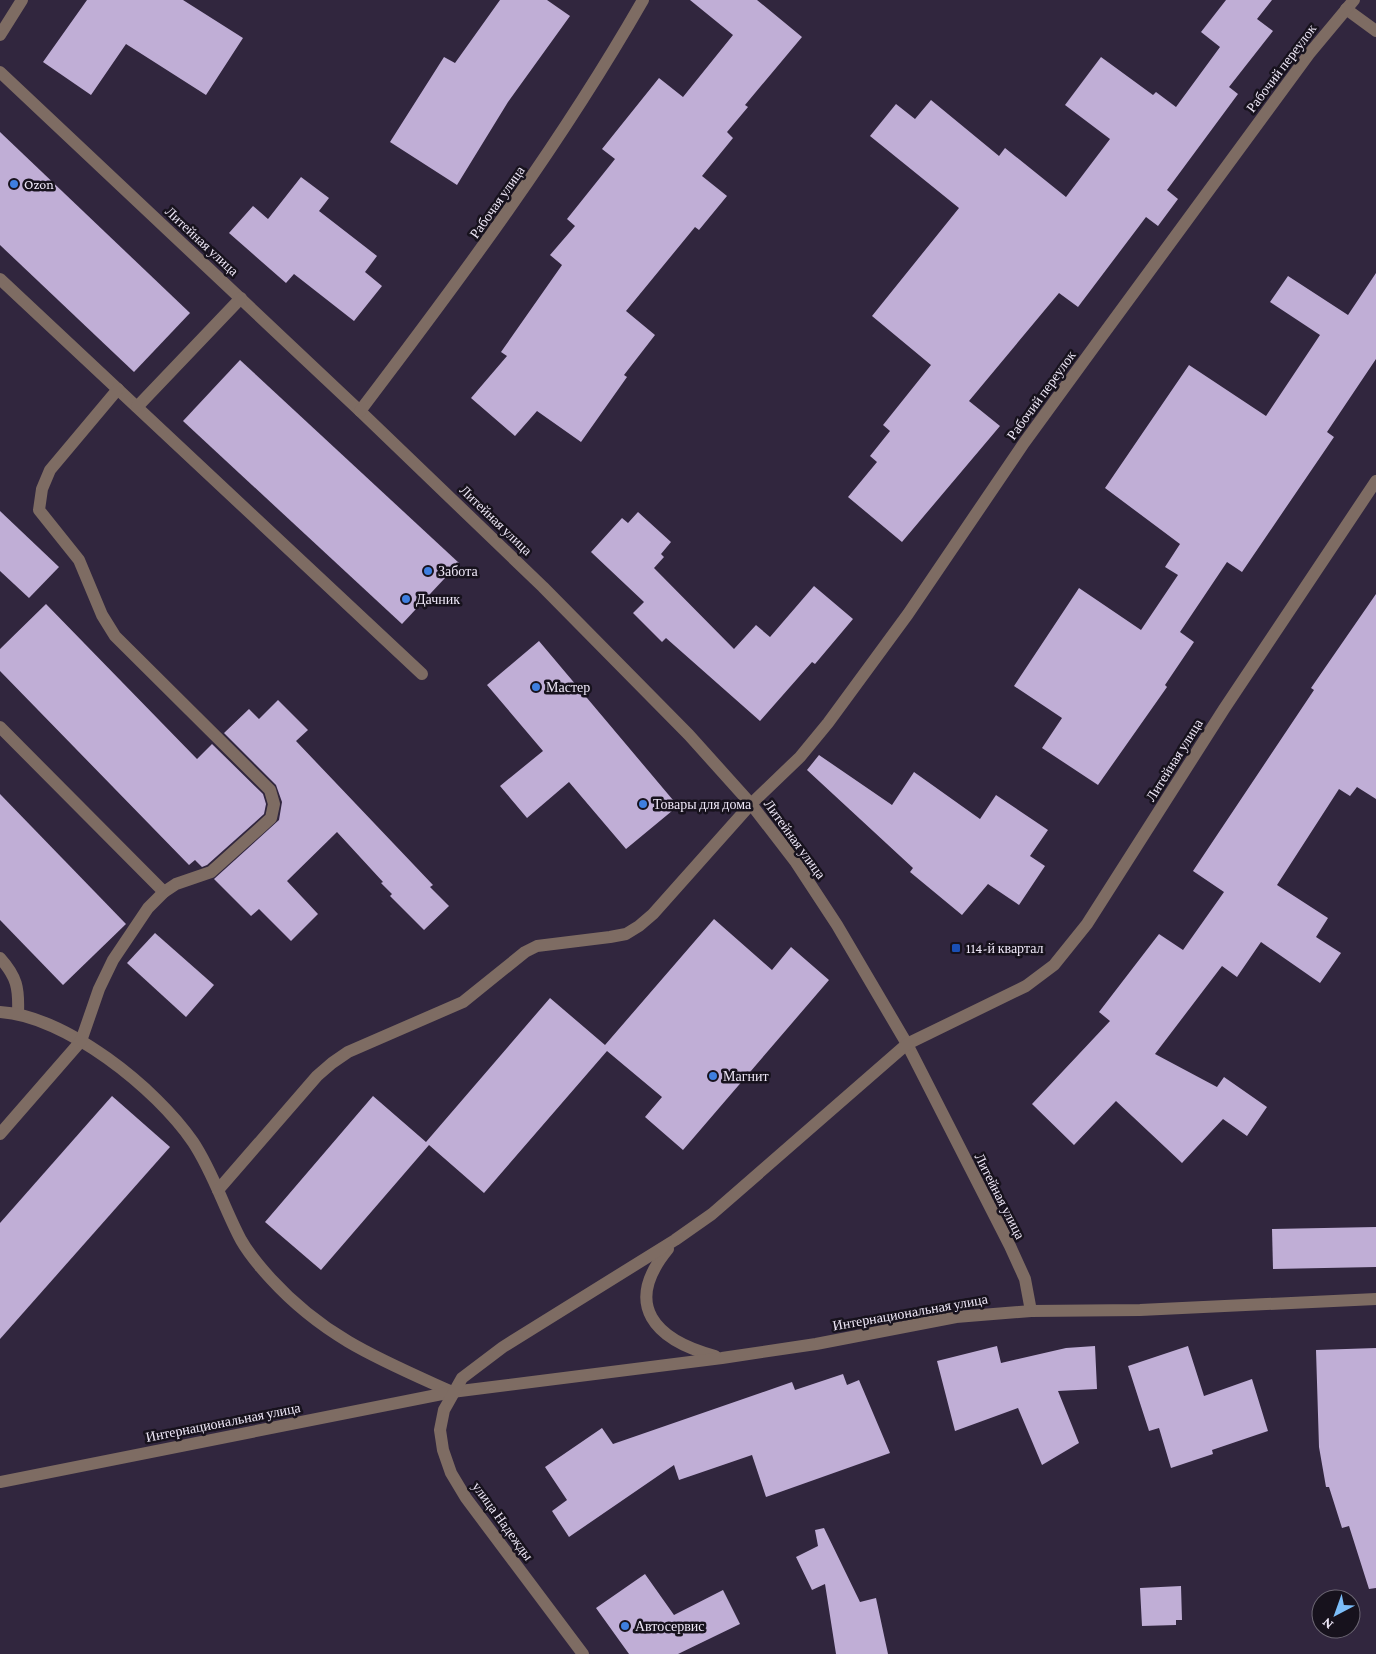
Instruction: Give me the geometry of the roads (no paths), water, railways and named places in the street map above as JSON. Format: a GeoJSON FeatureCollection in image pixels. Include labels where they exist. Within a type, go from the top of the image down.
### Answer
{"type":"FeatureCollection","features":[{"type":"Feature","properties":{"kind":"street"},"geometry":{"type":"LineString","coordinates":[[0,35],[22,0]]}},
{"type":"Feature","properties":{"kind":"street","name":"Рабочая улица"},"geometry":{"type":"LineString","coordinates":[[360,410],[467,270],[528,183],[579,106],[643,0]]}},
{"type":"Feature","properties":{"kind":"street"},"geometry":{"type":"LineString","coordinates":[[1350,4],[1376,31]]}},
{"type":"Feature","properties":{"kind":"street","name":"Рабочий переулок"},"geometry":{"type":"LineString","coordinates":[[218,1190],[317,1076],[332,1062],[348,1052],[463,1002],[525,952],[537,946],[626,934],[653,914],[750,804],[800,757],[828,723],[908,614],[1024,443],[1096,343],[1303,62],[1350,4]]}},
{"type":"Feature","properties":{"kind":"street","name":"Литейная улица"},"geometry":{"type":"LineString","coordinates":[[0,72],[360,410],[543,587],[689,735],[750,804],[800,869],[837,925],[907,1044],[1010,1246],[1025,1279],[1031,1311]]}},
{"type":"Feature","properties":{"kind":"street"},"geometry":{"type":"LineString","coordinates":[[0,279],[422,674]]}},
{"type":"Feature","properties":{"kind":"street"},"geometry":{"type":"LineString","coordinates":[[137,407],[241,298]]}},
{"type":"Feature","properties":{"kind":"street"},"geometry":{"type":"LineString","coordinates":[[0,1134],[81,1041],[99,989],[113,960],[148,908],[164,892],[176,884],[210,872],[271,818],[274,804],[270,790],[115,636],[102,615],[79,560],[39,510],[42,489],[50,470],[118,389]]}},
{"type":"Feature","properties":{"kind":"street","name":"Литейная улица"},"geometry":{"type":"LineString","coordinates":[[907,1044],[1026,986],[1054,965],[1070,946],[1087,924],[1224,709],[1376,481]]}},
{"type":"Feature","properties":{"kind":"street"},"geometry":{"type":"LineString","coordinates":[[0,727],[164,892]]}},
{"type":"Feature","properties":{"kind":"street"},"geometry":{"type":"LineString","coordinates":[[0,958],[13,974],[19,993],[18,1013]]}},
{"type":"Feature","properties":{"kind":"street"},"geometry":{"type":"LineString","coordinates":[[0,1012],[18,1013],[53,1024],[81,1041],[137,1083],[168,1112],[193,1142],[242,1241],[272,1281],[317,1322],[363,1352],[452,1392],[462,1378],[503,1347],[675,1240],[745,1186],[907,1044]]}},
{"type":"Feature","properties":{"kind":"street"},"geometry":{"type":"LineString","coordinates":[[675,1240],[657,1263],[650,1277],[646,1293],[649,1312],[658,1326],[680,1344],[722,1358]]}},
{"type":"Feature","properties":{"kind":"street","name":"Интернациональная улица"},"geometry":{"type":"LineString","coordinates":[[0,1482],[452,1392],[722,1358],[816,1344],[956,1317],[1031,1311],[1140,1310],[1376,1299]]}},
{"type":"Feature","properties":{"kind":"street","name":"улица Надежды"},"geometry":{"type":"LineString","coordinates":[[452,1392],[444,1410],[440,1430],[443,1450],[451,1473],[466,1498],[583,1654]]}},
{"type":"Feature","properties":{"kind":"place","name":"Ozon"},"geometry":{"type":"Point","coordinates":[14,184]}},
{"type":"Feature","properties":{"kind":"place","name":"Забота"},"geometry":{"type":"Point","coordinates":[428,571]}},
{"type":"Feature","properties":{"kind":"place","name":"Дачник"},"geometry":{"type":"Point","coordinates":[406,599]}},
{"type":"Feature","properties":{"kind":"place","name":"Мастер"},"geometry":{"type":"Point","coordinates":[536,687]}},
{"type":"Feature","properties":{"kind":"place","name":"Товары для дома"},"geometry":{"type":"Point","coordinates":[643,804]}},
{"type":"Feature","properties":{"kind":"place","name":"114-й квартал"},"geometry":{"type":"Point","coordinates":[956,948]}},
{"type":"Feature","properties":{"kind":"place","name":"Магнит"},"geometry":{"type":"Point","coordinates":[713,1076]}},
{"type":"Feature","properties":{"kind":"place","name":"Автосервис"},"geometry":{"type":"Point","coordinates":[625,1626]}}]}
